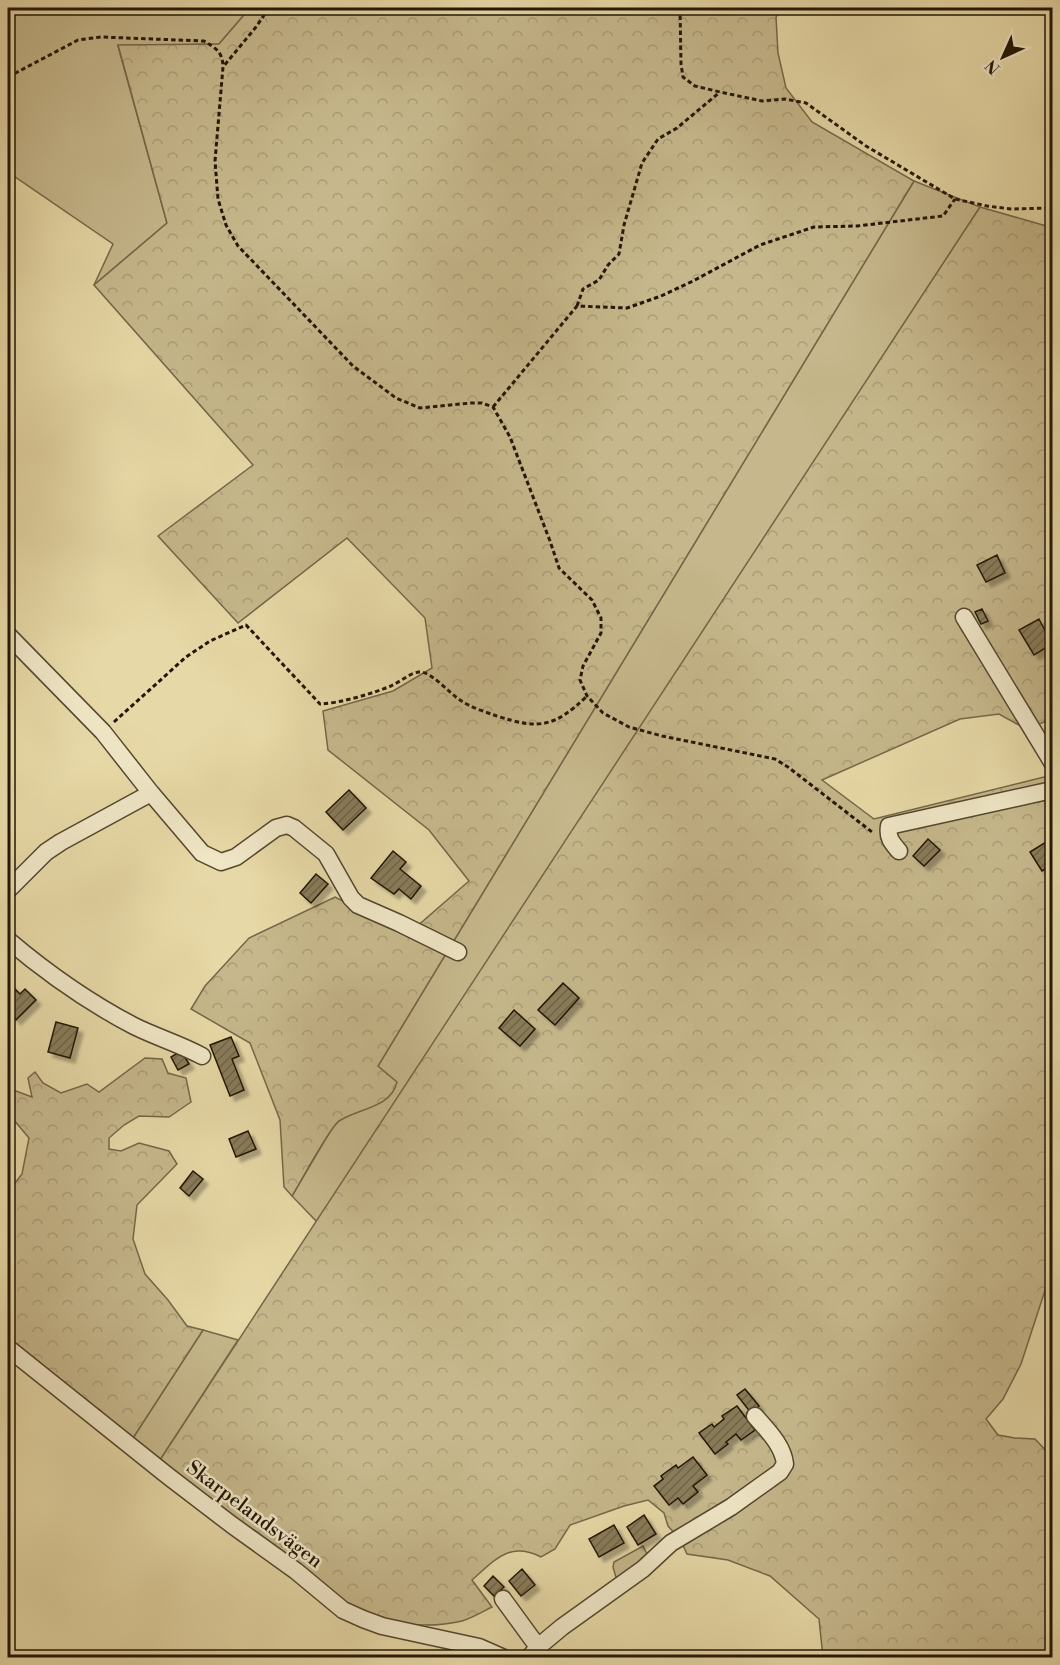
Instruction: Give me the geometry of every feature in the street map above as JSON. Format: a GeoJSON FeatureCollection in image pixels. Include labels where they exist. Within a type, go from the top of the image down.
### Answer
{"type":"FeatureCollection","features":[{"type":"Feature","properties":{"kind":"street"},"geometry":{"type":"LineString","coordinates":[[964,617],[1053,762]]}},
{"type":"Feature","properties":{"kind":"street"},"geometry":{"type":"LineString","coordinates":[[8,635],[103,732],[202,853],[220,862],[236,857],[276,828],[286,825],[294,828],[326,854],[351,898],[358,905],[458,952]]}},
{"type":"Feature","properties":{"kind":"street"},"geometry":{"type":"LineString","coordinates":[[899,850],[891,843],[888,834],[890,826],[1053,790]]}},
{"type":"Feature","properties":{"kind":"street"},"geometry":{"type":"LineString","coordinates":[[8,890],[30,866],[54,847],[151,793]]}},
{"type":"Feature","properties":{"kind":"street"},"geometry":{"type":"LineString","coordinates":[[8,940],[54,978],[107,1011],[153,1035],[202,1056]]}},
{"type":"Feature","properties":{"kind":"street","name":"Skarpelandsvägen"},"geometry":{"type":"LineString","coordinates":[[8,1348],[168,1476],[296,1571],[343,1610],[382,1626],[471,1644],[504,1658]]}},
{"type":"Feature","properties":{"kind":"street"},"geometry":{"type":"LineString","coordinates":[[503,1599],[534,1652],[562,1627],[643,1569],[671,1543],[731,1507],[780,1472],[785,1464],[781,1448],[755,1416]]}},
{"type":"Feature","properties":{"kind":"path"},"geometry":{"type":"LineString","coordinates":[[223,67],[269,8]]}},
{"type":"Feature","properties":{"kind":"path"},"geometry":{"type":"LineString","coordinates":[[680,8],[681,64],[684,77],[695,86],[762,101],[785,99],[806,103],[866,146],[956,199],[1011,209],[1053,208]]}},
{"type":"Feature","properties":{"kind":"path"},"geometry":{"type":"LineString","coordinates":[[8,77],[78,40],[101,37],[204,41],[218,49],[222,56],[223,67],[215,161],[218,199],[226,225],[238,246],[353,366],[396,398],[420,408],[482,403],[493,406],[510,437],[559,568],[592,600],[600,618],[601,633],[583,666],[580,680],[587,696],[603,713],[629,727],[775,759],[874,833],[888,834]]}},
{"type":"Feature","properties":{"kind":"path"},"geometry":{"type":"LineString","coordinates":[[493,406],[577,306],[583,289],[599,280],[608,265],[619,254],[624,225],[642,163],[658,139],[676,128],[720,92]]}},
{"type":"Feature","properties":{"kind":"path"},"geometry":{"type":"LineString","coordinates":[[577,306],[627,308],[661,296],[771,241],[814,227],[876,225],[943,216],[956,199]]}},
{"type":"Feature","properties":{"kind":"path"},"geometry":{"type":"LineString","coordinates":[[103,732],[186,657],[210,641],[246,625],[320,704],[332,704],[391,686],[417,672],[427,672],[461,700],[488,713],[521,724],[540,725],[568,714],[587,696]]}},
{"type":"Feature","properties":{"kind":"green space"},"geometry":{"type":"Polygon","coordinates":[[[8,8],[250,8],[219,44],[118,46],[167,223],[94,285],[113,244],[8,172],[8,8]]]}},
{"type":"Feature","properties":{"kind":"green space"},"geometry":{"type":"Polygon","coordinates":[[[250,8],[783,8],[776,17],[778,53],[786,88],[812,122],[914,181],[378,1066],[397,1082],[394,1091],[381,1102],[335,1125],[292,1196],[284,1187],[280,1120],[250,1043],[191,1009],[205,986],[249,938],[335,897],[408,934],[469,881],[429,830],[328,750],[323,711],[393,691],[432,668],[425,618],[347,538],[238,623],[158,536],[253,465],[94,285],[167,223],[118,45],[219,44],[250,8]]]}},
{"type":"Feature","properties":{"kind":"green space"},"geometry":{"type":"Polygon","coordinates":[[[914,181],[980,207],[317,1222],[292,1196],[335,1123],[378,1066],[914,181]]]}},
{"type":"Feature","properties":{"kind":"green space"},"geometry":{"type":"Polygon","coordinates":[[[980,207],[1050,227],[1052,222],[1052,719],[1026,729],[999,714],[960,719],[822,780],[874,819],[1052,775],[1052,1269],[1021,1364],[1003,1399],[986,1419],[998,1435],[1035,1439],[1052,1457],[1052,1657],[823,1657],[819,1619],[770,1576],[728,1560],[687,1554],[680,1539],[668,1526],[664,1513],[648,1500],[570,1525],[555,1549],[541,1557],[520,1551],[503,1555],[472,1580],[492,1607],[466,1620],[445,1624],[412,1624],[365,1613],[334,1599],[160,1460],[980,207]]]}},
{"type":"Feature","properties":{"kind":"green space"},"geometry":{"type":"Polygon","coordinates":[[[145,1058],[162,1059],[168,1073],[186,1078],[191,1102],[169,1117],[139,1116],[109,1138],[109,1149],[121,1151],[139,1143],[169,1151],[177,1164],[137,1205],[133,1239],[145,1274],[187,1326],[203,1330],[133,1438],[8,1337],[8,1192],[22,1174],[29,1138],[8,1113],[8,1088],[32,1097],[28,1078],[35,1072],[43,1083],[61,1093],[87,1084],[99,1092],[145,1058]]]}},
{"type":"Feature","properties":{"kind":"green space"},"geometry":{"type":"Polygon","coordinates":[[[203,1330],[238,1340],[160,1460],[133,1438],[203,1330]]]}},
{"type":"Feature","properties":{"kind":"green space"},"geometry":{"type":"Polygon","coordinates":[[[643,1546],[649,1558],[617,1581],[614,1562],[643,1546]]]}},
{"type":"Feature","properties":{"kind":"building"},"geometry":{"type":"Polygon","coordinates":[[[997,555],[1005,573],[986,582],[977,565],[997,555]]]}},
{"type":"Feature","properties":{"kind":"building"},"geometry":{"type":"Polygon","coordinates":[[[982,609],[988,621],[981,624],[975,612],[982,609]]]}},
{"type":"Feature","properties":{"kind":"building"},"geometry":{"type":"Polygon","coordinates":[[[1039,619],[1052,644],[1034,655],[1019,630],[1039,619]]]}},
{"type":"Feature","properties":{"kind":"building"},"geometry":{"type":"Polygon","coordinates":[[[349,790],[366,808],[343,830],[326,812],[349,790]]]}},
{"type":"Feature","properties":{"kind":"building"},"geometry":{"type":"Polygon","coordinates":[[[928,839],[940,850],[924,866],[913,856],[928,839]]]}},
{"type":"Feature","properties":{"kind":"building"},"geometry":{"type":"Polygon","coordinates":[[[1046,842],[1052,852],[1052,865],[1042,871],[1030,852],[1046,842]]]}},
{"type":"Feature","properties":{"kind":"building"},"geometry":{"type":"Polygon","coordinates":[[[393,851],[406,862],[400,869],[421,886],[411,899],[399,889],[394,894],[371,878],[393,851]]]}},
{"type":"Feature","properties":{"kind":"building"},"geometry":{"type":"Polygon","coordinates":[[[316,874],[328,884],[311,903],[300,893],[316,874]]]}},
{"type":"Feature","properties":{"kind":"building"},"geometry":{"type":"Polygon","coordinates":[[[563,983],[579,998],[555,1025],[538,1010],[563,983]]]}},
{"type":"Feature","properties":{"kind":"building"},"geometry":{"type":"Polygon","coordinates":[[[10,984],[20,994],[25,989],[36,1000],[16,1020],[8,1011],[8,986],[10,984]]]}},
{"type":"Feature","properties":{"kind":"building"},"geometry":{"type":"Polygon","coordinates":[[[514,1010],[535,1029],[520,1046],[499,1028],[514,1010]]]}},
{"type":"Feature","properties":{"kind":"building"},"geometry":{"type":"Polygon","coordinates":[[[56,1022],[78,1028],[70,1058],[48,1052],[56,1022]]]}},
{"type":"Feature","properties":{"kind":"building"},"geometry":{"type":"Polygon","coordinates":[[[231,1037],[239,1056],[232,1059],[244,1090],[230,1096],[210,1045],[231,1037]]]}},
{"type":"Feature","properties":{"kind":"building"},"geometry":{"type":"Polygon","coordinates":[[[181,1051],[189,1064],[178,1070],[171,1057],[181,1051]]]}},
{"type":"Feature","properties":{"kind":"building"},"geometry":{"type":"Polygon","coordinates":[[[248,1131],[256,1149],[236,1157],[229,1139],[248,1131]]]}},
{"type":"Feature","properties":{"kind":"building"},"geometry":{"type":"Polygon","coordinates":[[[193,1171],[203,1179],[189,1196],[180,1188],[193,1171]]]}},
{"type":"Feature","properties":{"kind":"building"},"geometry":{"type":"Polygon","coordinates":[[[745,1389],[759,1406],[751,1413],[737,1395],[745,1389]]]}},
{"type":"Feature","properties":{"kind":"building"},"geometry":{"type":"Polygon","coordinates":[[[737,1406],[755,1430],[741,1440],[736,1434],[715,1454],[699,1433],[712,1424],[714,1427],[724,1419],[722,1416],[737,1406]]]}},
{"type":"Feature","properties":{"kind":"building"},"geometry":{"type":"Polygon","coordinates":[[[693,1457],[707,1475],[693,1486],[698,1492],[683,1504],[678,1498],[669,1505],[654,1486],[663,1479],[661,1476],[676,1465],[678,1468],[693,1457]]]}},
{"type":"Feature","properties":{"kind":"building"},"geometry":{"type":"Polygon","coordinates":[[[644,1515],[656,1534],[638,1545],[627,1527],[644,1515]]]}},
{"type":"Feature","properties":{"kind":"building"},"geometry":{"type":"Polygon","coordinates":[[[614,1525],[624,1543],[599,1557],[589,1539],[614,1525]]]}},
{"type":"Feature","properties":{"kind":"building"},"geometry":{"type":"Polygon","coordinates":[[[522,1569],[535,1585],[521,1596],[509,1581],[522,1569]]]}},
{"type":"Feature","properties":{"kind":"building"},"geometry":{"type":"Polygon","coordinates":[[[493,1576],[504,1587],[494,1596],[484,1586],[493,1576]]]}}]}
